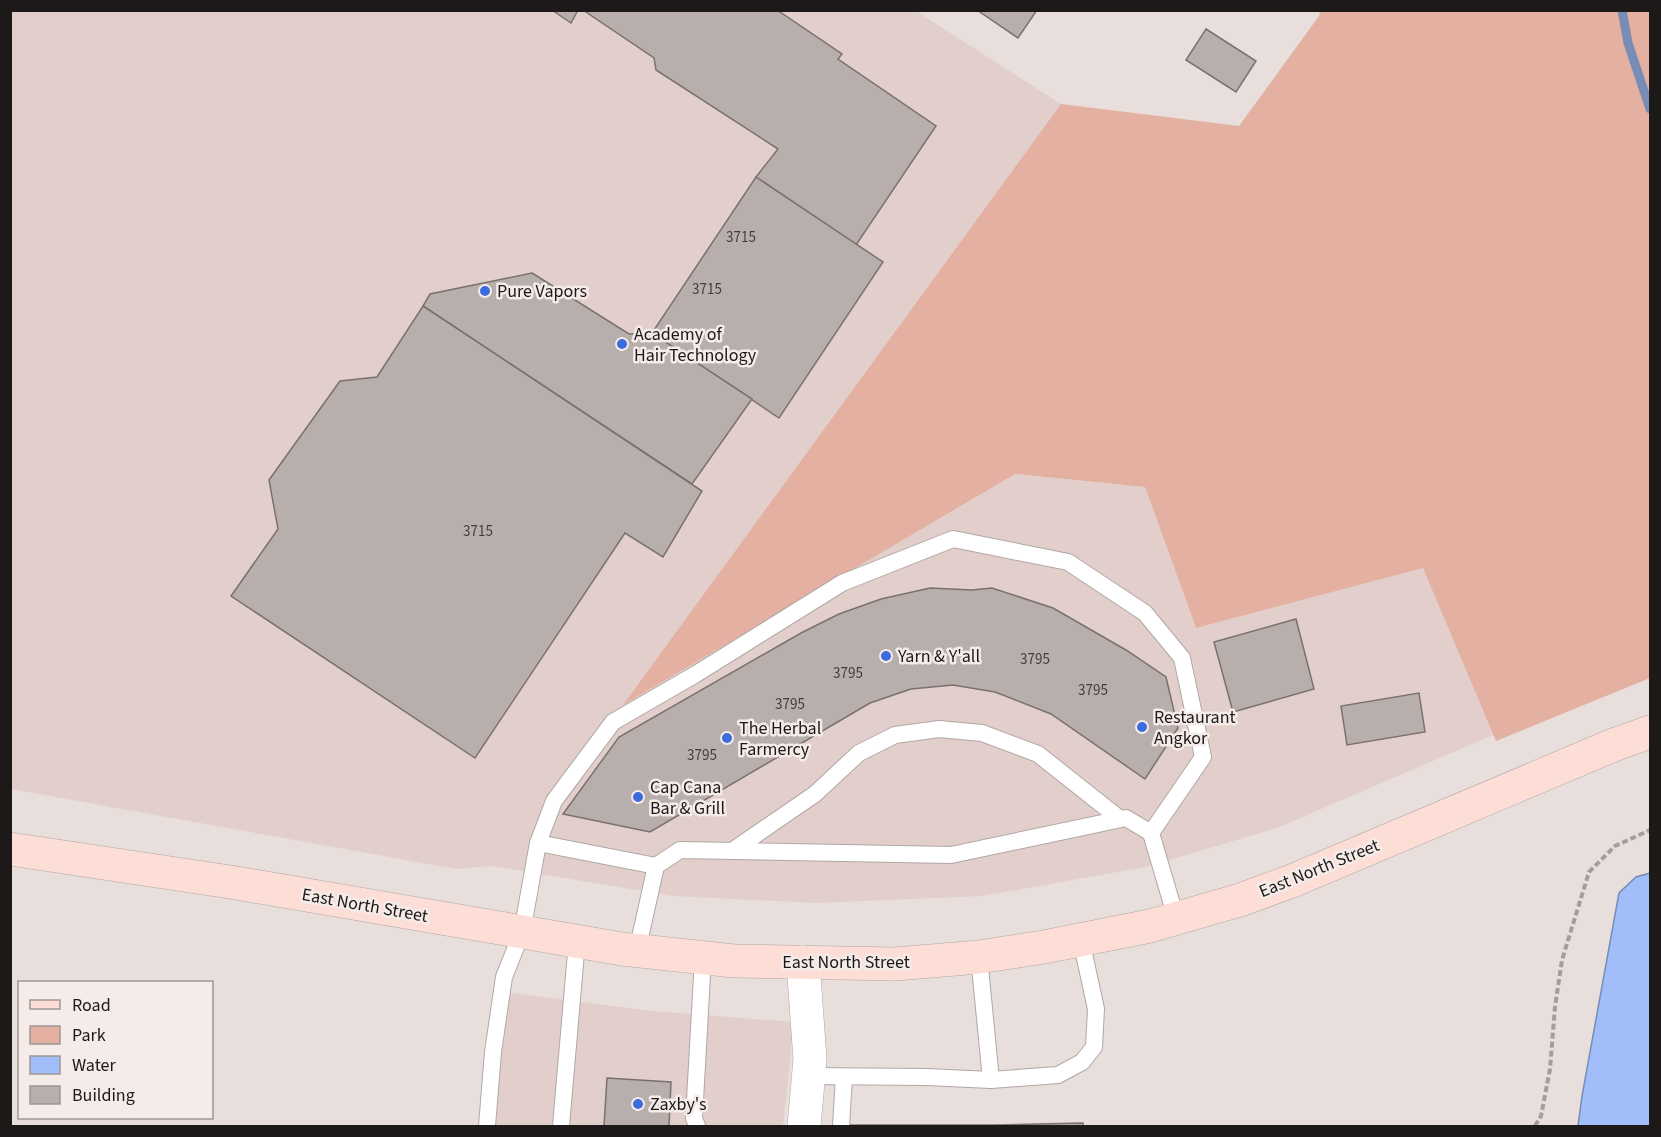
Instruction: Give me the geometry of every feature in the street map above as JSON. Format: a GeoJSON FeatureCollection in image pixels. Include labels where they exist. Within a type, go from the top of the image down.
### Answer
{"type":"FeatureCollection","features":[{"type":"Feature","properties":{"kind":"main road","name":"East North Street"},"geometry":{"type":"LineString","coordinates":[[10,849],[230,882],[637,951],[734,961],[895,964],[979,957],[1044,947],[1150,926],[1240,900],[1292,881],[1650,732]]}},
{"type":"Feature","properties":{"kind":"street"},"geometry":{"type":"LineString","coordinates":[[803,962],[810,1059],[804,1126]]}},
{"type":"Feature","properties":{"kind":"lane"},"geometry":{"type":"LineString","coordinates":[[487,1126],[493,1052],[504,977],[522,932],[538,843],[554,801],[613,722],[696,674],[842,583],[953,539],[1068,562],[1145,613],[1182,658],[1203,757],[1151,832]]}},
{"type":"Feature","properties":{"kind":"lane"},"geometry":{"type":"LineString","coordinates":[[732,851],[815,794],[859,753],[896,735],[939,729],[982,733],[1038,754],[1120,819]]}},
{"type":"Feature","properties":{"kind":"lane"},"geometry":{"type":"LineString","coordinates":[[637,951],[656,866],[680,850],[951,855],[1125,818],[1151,832],[1176,918]]}},
{"type":"Feature","properties":{"kind":"lane"},"geometry":{"type":"LineString","coordinates":[[538,843],[656,866]]}},
{"type":"Feature","properties":{"kind":"lane"},"geometry":{"type":"LineString","coordinates":[[808,1076],[991,1080],[1058,1075],[1082,1062],[1094,1047],[1096,1009],[1081,940]]}},
{"type":"Feature","properties":{"kind":"lane"},"geometry":{"type":"LineString","coordinates":[[561,1126],[577,941]]}},
{"type":"Feature","properties":{"kind":"lane"},"geometry":{"type":"LineString","coordinates":[[979,957],[991,1080]]}},
{"type":"Feature","properties":{"kind":"lane"},"geometry":{"type":"LineString","coordinates":[[697,1126],[694,1118],[703,958]]}},
{"type":"Feature","properties":{"kind":"lane"},"geometry":{"type":"LineString","coordinates":[[841,1126],[844,1077]]}},
{"type":"Feature","properties":{"kind":"path"},"geometry":{"type":"LineString","coordinates":[[1535,1126],[1541,1116],[1550,1069],[1555,1007],[1562,960],[1589,872],[1615,846],[1650,830]]}},
{"type":"Feature","properties":{"kind":"shaded area"},"geometry":{"type":"Polygon","coordinates":[[[11,10],[916,11],[1061,104],[624,704],[1015,474],[1145,487],[1196,628],[1423,568],[1498,733],[1277,828],[1146,867],[982,896],[817,903],[674,896],[491,866],[456,869],[11,789],[11,10]]]}},
{"type":"Feature","properties":{"kind":"shaded area"},"geometry":{"type":"Polygon","coordinates":[[[505,992],[652,1011],[794,1022],[783,1126],[496,1126],[505,992]]]}},
{"type":"Feature","properties":{"kind":"green space"},"geometry":{"type":"Polygon","coordinates":[[[1320,11],[1650,11],[1650,678],[1496,741],[1423,568],[1196,628],[1145,487],[1015,474],[623,705],[1061,104],[1239,126],[1319,16],[1320,11]]]}},
{"type":"Feature","properties":{"kind":"water"},"geometry":{"type":"Polygon","coordinates":[[[1650,873],[1650,1126],[1578,1126],[1619,893],[1636,877],[1650,873]]]}},
{"type":"Feature","properties":{"kind":"building"},"geometry":{"type":"Polygon","coordinates":[[[552,10],[578,10],[571,23],[552,10]]]}},
{"type":"Feature","properties":{"kind":"building"},"geometry":{"type":"Polygon","coordinates":[[[583,10],[777,10],[842,54],[838,59],[936,126],[856,245],[756,177],[778,149],[656,70],[654,58],[583,10]]]}},
{"type":"Feature","properties":{"kind":"building"},"geometry":{"type":"Polygon","coordinates":[[[977,10],[1037,10],[1018,38],[977,10]]]}},
{"type":"Feature","properties":{"kind":"building"},"geometry":{"type":"Polygon","coordinates":[[[1206,29],[1256,61],[1236,92],[1186,60],[1206,29]]]}},
{"type":"Feature","properties":{"kind":"building"},"geometry":{"type":"Polygon","coordinates":[[[756,177],[883,262],[779,418],[652,333],[756,177]]]}},
{"type":"Feature","properties":{"kind":"building"},"geometry":{"type":"Polygon","coordinates":[[[532,273],[629,334],[652,333],[752,399],[692,484],[423,306],[430,294],[532,273]]]}},
{"type":"Feature","properties":{"kind":"building"},"geometry":{"type":"Polygon","coordinates":[[[423,306],[702,491],[663,557],[625,533],[475,758],[231,596],[278,529],[269,480],[340,381],[377,377],[423,306]]]}},
{"type":"Feature","properties":{"kind":"building"},"geometry":{"type":"Polygon","coordinates":[[[930,588],[972,590],[992,588],[1053,608],[1126,650],[1166,677],[1178,728],[1145,779],[1051,714],[995,692],[953,685],[911,689],[870,703],[650,832],[563,814],[619,737],[801,633],[839,614],[881,599],[930,588]]]}},
{"type":"Feature","properties":{"kind":"building"},"geometry":{"type":"Polygon","coordinates":[[[1296,619],[1314,689],[1233,712],[1214,642],[1296,619]]]}},
{"type":"Feature","properties":{"kind":"building"},"geometry":{"type":"Polygon","coordinates":[[[1419,693],[1425,732],[1347,745],[1341,706],[1419,693]]]}},
{"type":"Feature","properties":{"kind":"building","name":"Zaxby's"},"geometry":{"type":"Polygon","coordinates":[[[607,1078],[671,1082],[669,1126],[604,1126],[607,1078]]]}},
{"type":"Feature","properties":{"kind":"building"},"geometry":{"type":"Polygon","coordinates":[[[1083,1123],[1083,1126],[999,1126],[999,1125],[1083,1123]]]}},
{"type":"Feature","properties":{"kind":"building"},"geometry":{"type":"Polygon","coordinates":[[[999,1125],[999,1126],[845,1126],[999,1125]]]}},
{"type":"Feature","properties":{"kind":"waterway"},"geometry":{"type":"LineString","coordinates":[[1622,10],[1628,43],[1650,109]]}},
{"type":"Feature","properties":{"kind":"place","name":"Pure Vapors"},"geometry":{"type":"Point","coordinates":[485,291]}},
{"type":"Feature","properties":{"kind":"place","name":"Academy of Hair Technology"},"geometry":{"type":"Point","coordinates":[622,344]}},
{"type":"Feature","properties":{"kind":"place","name":"Yarn & Y'all"},"geometry":{"type":"Point","coordinates":[886,656]}},
{"type":"Feature","properties":{"kind":"place","name":"Restaurant Angkor"},"geometry":{"type":"Point","coordinates":[1142,727]}},
{"type":"Feature","properties":{"kind":"place","name":"The Herbal Farmercy"},"geometry":{"type":"Point","coordinates":[727,738]}},
{"type":"Feature","properties":{"kind":"place","name":"Cap Cana Bar & Grill"},"geometry":{"type":"Point","coordinates":[638,797]}},
{"type":"Feature","properties":{"kind":"place","name":"Zaxby's"},"geometry":{"type":"Point","coordinates":[638,1104]}}]}
